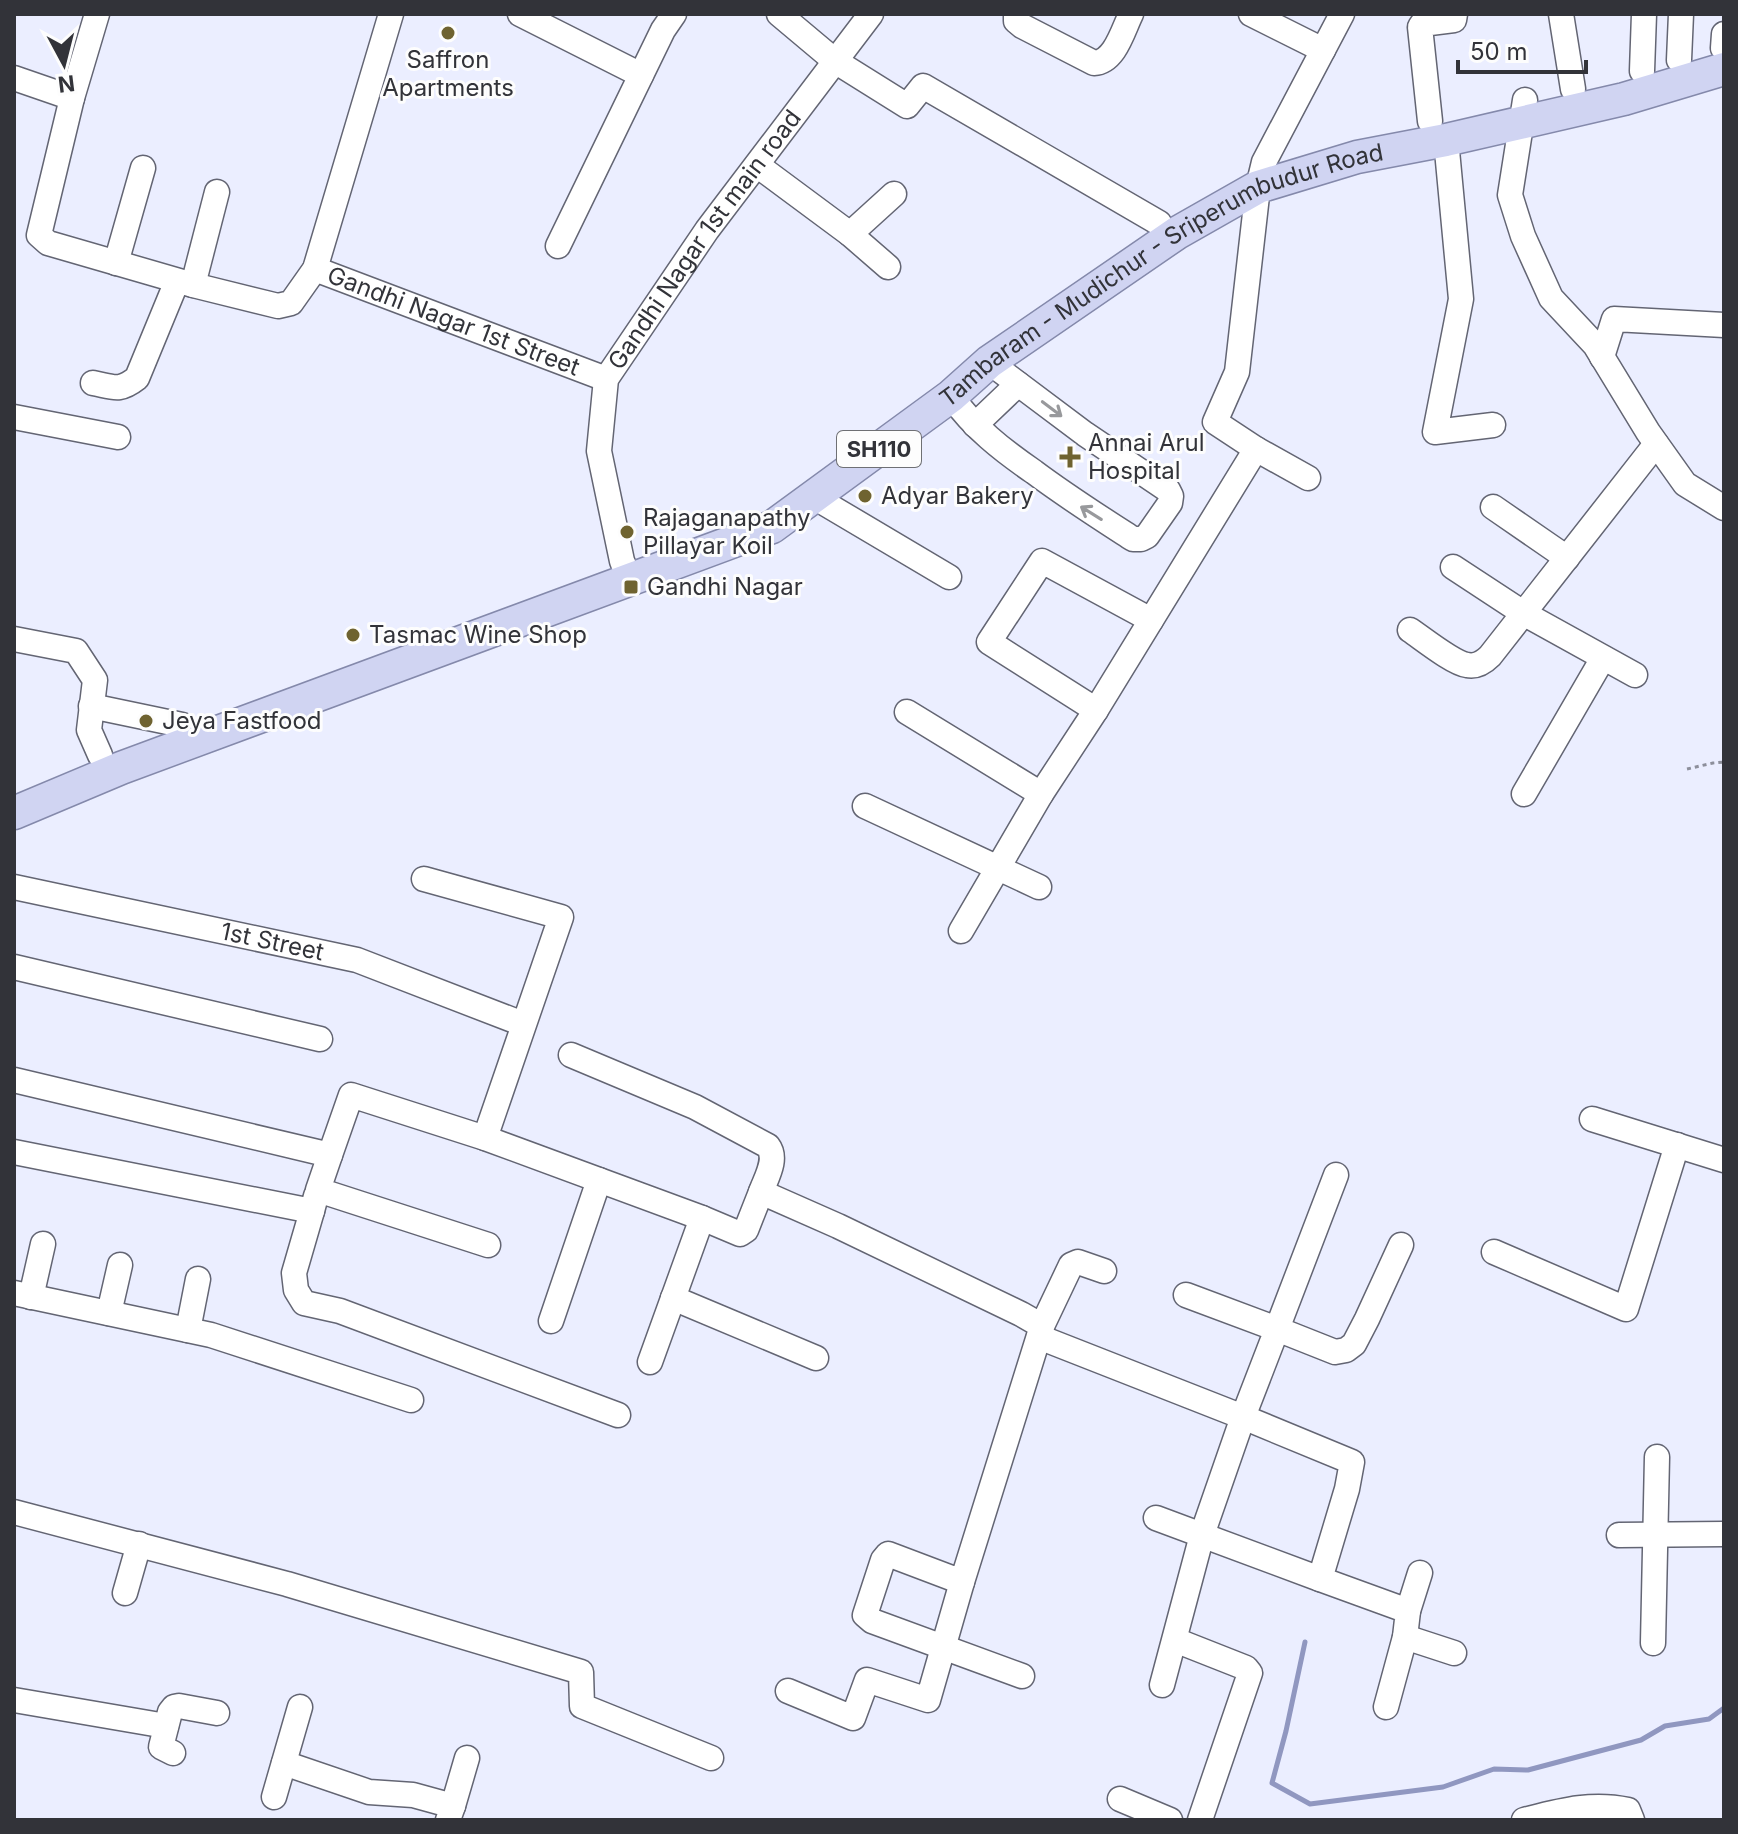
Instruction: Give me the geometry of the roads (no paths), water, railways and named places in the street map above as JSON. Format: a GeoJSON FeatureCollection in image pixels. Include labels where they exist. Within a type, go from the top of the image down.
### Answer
{"type":"FeatureCollection","features":[{"type":"Feature","properties":{"kind":"main road","name":"Tambaram - Mudichur - Sriperumbudur Road"},"geometry":{"type":"LineString","coordinates":[[1523,112],[1573,89],[1724,50]]}},
{"type":"Feature","properties":{"kind":"main road","name":"Tambaram - Mudichur - Sriperumbudur Road"},"geometry":{"type":"LineString","coordinates":[[14,813],[626,570],[762,507],[788,492],[976,349],[1159,223],[1261,174],[1357,157],[1438,130],[1523,112],[1624,99],[1724,50]]}},
{"type":"Feature","properties":{"kind":"main road","name":"Tambaram - Mudichur - Sriperumbudur Road"},"geometry":{"type":"LineString","coordinates":[[14,789],[182,725],[626,570],[772,527],[951,396],[989,362],[1261,174]]}},
{"type":"Feature","properties":{"kind":"street"},"geometry":{"type":"LineString","coordinates":[[315,269],[391,14]]}},
{"type":"Feature","properties":{"kind":"street"},"geometry":{"type":"LineString","coordinates":[[520,14],[641,75]]}},
{"type":"Feature","properties":{"kind":"street"},"geometry":{"type":"LineString","coordinates":[[558,246],[663,30],[674,14]]}},
{"type":"Feature","properties":{"kind":"street"},"geometry":{"type":"LineString","coordinates":[[779,14],[835,61],[907,106],[923,86],[1159,223]]}},
{"type":"Feature","properties":{"kind":"street","name":"Gandhi Nagar 1st main road"},"geometry":{"type":"LineString","coordinates":[[626,570],[599,451],[606,379],[707,230],[871,14]]}},
{"type":"Feature","properties":{"kind":"street"},"geometry":{"type":"LineString","coordinates":[[1016,14],[1016,21],[1022,26],[1094,63],[1109,57],[1131,14]]}},
{"type":"Feature","properties":{"kind":"street"},"geometry":{"type":"LineString","coordinates":[[1251,14],[1323,50]]}},
{"type":"Feature","properties":{"kind":"street"},"geometry":{"type":"LineString","coordinates":[[1308,478],[1215,422],[1237,372],[1261,174],[1342,14]]}},
{"type":"Feature","properties":{"kind":"street"},"geometry":{"type":"LineString","coordinates":[[1455,14],[1454,20],[1422,24],[1420,27],[1438,130],[1461,299],[1435,432],[1493,425]]}},
{"type":"Feature","properties":{"kind":"street"},"geometry":{"type":"LineString","coordinates":[[1561,14],[1573,89]]}},
{"type":"Feature","properties":{"kind":"street"},"geometry":{"type":"LineString","coordinates":[[1642,71],[1644,14]]}},
{"type":"Feature","properties":{"kind":"street"},"geometry":{"type":"LineString","coordinates":[[1679,60],[1681,14]]}},
{"type":"Feature","properties":{"kind":"street"},"geometry":{"type":"LineString","coordinates":[[14,78],[72,98],[95,15]]}},
{"type":"Feature","properties":{"kind":"street","name":"Gandhi Nagar 1st Street"},"geometry":{"type":"LineString","coordinates":[[72,98],[39,235],[48,243],[278,306],[291,303],[315,269],[606,379]]}},
{"type":"Feature","properties":{"kind":"street"},"geometry":{"type":"LineString","coordinates":[[1523,112],[1510,195],[1523,236],[1551,298],[1595,345],[1656,444],[1685,484],[1724,508]]}},
{"type":"Feature","properties":{"kind":"street"},"geometry":{"type":"LineString","coordinates":[[757,165],[850,234],[888,267]]}},
{"type":"Feature","properties":{"kind":"street"},"geometry":{"type":"LineString","coordinates":[[116,263],[143,168]]}},
{"type":"Feature","properties":{"kind":"street"},"geometry":{"type":"LineString","coordinates":[[93,383],[117,388],[137,378],[185,283],[217,192]]}},
{"type":"Feature","properties":{"kind":"street"},"geometry":{"type":"LineString","coordinates":[[850,234],[894,194]]}},
{"type":"Feature","properties":{"kind":"street"},"geometry":{"type":"LineString","coordinates":[[1602,357],[1614,319],[1724,325]]}},
{"type":"Feature","properties":{"kind":"street"},"geometry":{"type":"LineString","coordinates":[[951,396],[965,415],[1004,452],[1133,539],[1147,536],[1170,503],[1170,493],[989,362]]}},
{"type":"Feature","properties":{"kind":"street"},"geometry":{"type":"LineString","coordinates":[[975,425],[1018,384]]}},
{"type":"Feature","properties":{"kind":"street"},"geometry":{"type":"LineString","coordinates":[[14,417],[118,437]]}},
{"type":"Feature","properties":{"kind":"street"},"geometry":{"type":"LineString","coordinates":[[1410,630],[1468,666],[1483,663],[1656,444]]}},
{"type":"Feature","properties":{"kind":"street"},"geometry":{"type":"LineString","coordinates":[[961,931],[1041,794],[1256,449]]}},
{"type":"Feature","properties":{"kind":"street"},"geometry":{"type":"LineString","coordinates":[[814,497],[949,577]]}},
{"type":"Feature","properties":{"kind":"street"},"geometry":{"type":"LineString","coordinates":[[1493,507],[1567,558]]}},
{"type":"Feature","properties":{"kind":"street"},"geometry":{"type":"LineString","coordinates":[[1096,710],[989,642],[1042,561],[1151,620]]}},
{"type":"Feature","properties":{"kind":"street"},"geometry":{"type":"LineString","coordinates":[[1453,567],[1523,613],[1635,675]]}},
{"type":"Feature","properties":{"kind":"street"},"geometry":{"type":"LineString","coordinates":[[14,639],[76,651],[95,680],[89,730],[100,755]]}},
{"type":"Feature","properties":{"kind":"street"},"geometry":{"type":"LineString","coordinates":[[1524,794],[1603,658]]}},
{"type":"Feature","properties":{"kind":"street"},"geometry":{"type":"LineString","coordinates":[[91,706],[182,725]]}},
{"type":"Feature","properties":{"kind":"street"},"geometry":{"type":"LineString","coordinates":[[907,712],[1041,794]]}},
{"type":"Feature","properties":{"kind":"street"},"geometry":{"type":"LineString","coordinates":[[865,806],[1039,887]]}},
{"type":"Feature","properties":{"kind":"street"},"geometry":{"type":"LineString","coordinates":[[424,879],[561,917],[485,1138]]}},
{"type":"Feature","properties":{"kind":"street","name":"1st Street"},"geometry":{"type":"LineString","coordinates":[[14,887],[357,960],[523,1024]]}},
{"type":"Feature","properties":{"kind":"street"},"geometry":{"type":"LineString","coordinates":[[14,967],[320,1039]]}},
{"type":"Feature","properties":{"kind":"street"},"geometry":{"type":"LineString","coordinates":[[571,1055],[695,1107],[768,1146],[773,1151],[773,1157],[746,1230],[740,1234],[485,1138],[351,1095],[294,1273],[296,1290],[304,1303],[340,1311],[618,1415]]}},
{"type":"Feature","properties":{"kind":"street"},"geometry":{"type":"LineString","coordinates":[[14,1080],[330,1155]]}},
{"type":"Feature","properties":{"kind":"street"},"geometry":{"type":"LineString","coordinates":[[1592,1119],[1724,1160]]}},
{"type":"Feature","properties":{"kind":"street"},"geometry":{"type":"LineString","coordinates":[[1494,1252],[1626,1309],[1677,1145]]}},
{"type":"Feature","properties":{"kind":"street"},"geometry":{"type":"LineString","coordinates":[[14,1152],[315,1200],[488,1245]]}},
{"type":"Feature","properties":{"kind":"street"},"geometry":{"type":"LineString","coordinates":[[1162,1685],[1202,1535],[1243,1417],[1336,1175]]}},
{"type":"Feature","properties":{"kind":"street"},"geometry":{"type":"LineString","coordinates":[[551,1321],[599,1180]]}},
{"type":"Feature","properties":{"kind":"street"},"geometry":{"type":"LineString","coordinates":[[761,1192],[1021,1314],[1040,1331],[1352,1462],[1320,1579]]}},
{"type":"Feature","properties":{"kind":"street"},"geometry":{"type":"LineString","coordinates":[[650,1362],[702,1218]]}},
{"type":"Feature","properties":{"kind":"street"},"geometry":{"type":"LineString","coordinates":[[43,1244],[22,1295],[211,1335],[411,1400]]}},
{"type":"Feature","properties":{"kind":"street"},"geometry":{"type":"LineString","coordinates":[[1186,1295],[1335,1352],[1346,1350],[1354,1344],[1401,1245]]}},
{"type":"Feature","properties":{"kind":"street"},"geometry":{"type":"LineString","coordinates":[[788,1691],[853,1718],[867,1680],[928,1700],[1040,1331],[1071,1265],[1078,1262],[1104,1271]]}},
{"type":"Feature","properties":{"kind":"street"},"geometry":{"type":"LineString","coordinates":[[109,1313],[120,1265]]}},
{"type":"Feature","properties":{"kind":"street"},"geometry":{"type":"LineString","coordinates":[[188,1330],[198,1279]]}},
{"type":"Feature","properties":{"kind":"street"},"geometry":{"type":"LineString","coordinates":[[673,1298],[816,1358]]}},
{"type":"Feature","properties":{"kind":"street"},"geometry":{"type":"LineString","coordinates":[[1653,1643],[1657,1457]]}},
{"type":"Feature","properties":{"kind":"street"},"geometry":{"type":"LineString","coordinates":[[14,1512],[287,1584],[581,1672],[582,1706],[711,1758]]}},
{"type":"Feature","properties":{"kind":"street"},"geometry":{"type":"LineString","coordinates":[[1156,1518],[1408,1611]]}},
{"type":"Feature","properties":{"kind":"street"},"geometry":{"type":"LineString","coordinates":[[1619,1535],[1724,1534]]}},
{"type":"Feature","properties":{"kind":"street"},"geometry":{"type":"LineString","coordinates":[[125,1593],[139,1544]]}},
{"type":"Feature","properties":{"kind":"street"},"geometry":{"type":"LineString","coordinates":[[962,1582],[888,1554],[883,1560],[865,1615],[872,1621],[1022,1676]]}},
{"type":"Feature","properties":{"kind":"street"},"geometry":{"type":"LineString","coordinates":[[1386,1707],[1420,1573]]}},
{"type":"Feature","properties":{"kind":"street"},"geometry":{"type":"LineString","coordinates":[[1405,1637],[1454,1653]]}},
{"type":"Feature","properties":{"kind":"street"},"geometry":{"type":"LineString","coordinates":[[1175,1640],[1246,1668],[1250,1673],[1200,1820]]}},
{"type":"Feature","properties":{"kind":"street"},"geometry":{"type":"LineString","coordinates":[[14,1700],[166,1726]]}},
{"type":"Feature","properties":{"kind":"street"},"geometry":{"type":"LineString","coordinates":[[173,1753],[161,1747],[174,1707],[217,1713]]}},
{"type":"Feature","properties":{"kind":"street"},"geometry":{"type":"LineString","coordinates":[[274,1797],[300,1707]]}},
{"type":"Feature","properties":{"kind":"street"},"geometry":{"type":"LineString","coordinates":[[284,1763],[369,1792],[413,1795],[450,1813],[467,1758]]}},
{"type":"Feature","properties":{"kind":"street"},"geometry":{"type":"LineString","coordinates":[[1120,1799],[1170,1820]]}},
{"type":"Feature","properties":{"kind":"street"},"geometry":{"type":"LineString","coordinates":[[1524,1820],[1578,1807],[1617,1807],[1628,1810],[1632,1820]]}},
{"type":"Feature","properties":{"kind":"waterway"},"geometry":{"type":"LineString","coordinates":[[1305,1642],[1272,1783],[1310,1804],[1443,1787],[1494,1769],[1528,1770],[1641,1740],[1665,1726],[1709,1719],[1724,1708]]}},
{"type":"Feature","properties":{"kind":"place","name":"Saffron Apartments"},"geometry":{"type":"Point","coordinates":[448,33]}},
{"type":"Feature","properties":{"kind":"place","name":"Annai Arul Hospital"},"geometry":{"type":"Point","coordinates":[1070,457]}},
{"type":"Feature","properties":{"kind":"place","name":"Adyar Bakery"},"geometry":{"type":"Point","coordinates":[865,496]}},
{"type":"Feature","properties":{"kind":"place","name":"Rajaganapathy Pillayar Koil"},"geometry":{"type":"Point","coordinates":[627,532]}},
{"type":"Feature","properties":{"kind":"place","name":"Gandhi Nagar"},"geometry":{"type":"Point","coordinates":[631,587]}},
{"type":"Feature","properties":{"kind":"place","name":"Tasmac Wine Shop"},"geometry":{"type":"Point","coordinates":[353,635]}},
{"type":"Feature","properties":{"kind":"place","name":"Jeya Fastfood"},"geometry":{"type":"Point","coordinates":[146,721]}}]}
